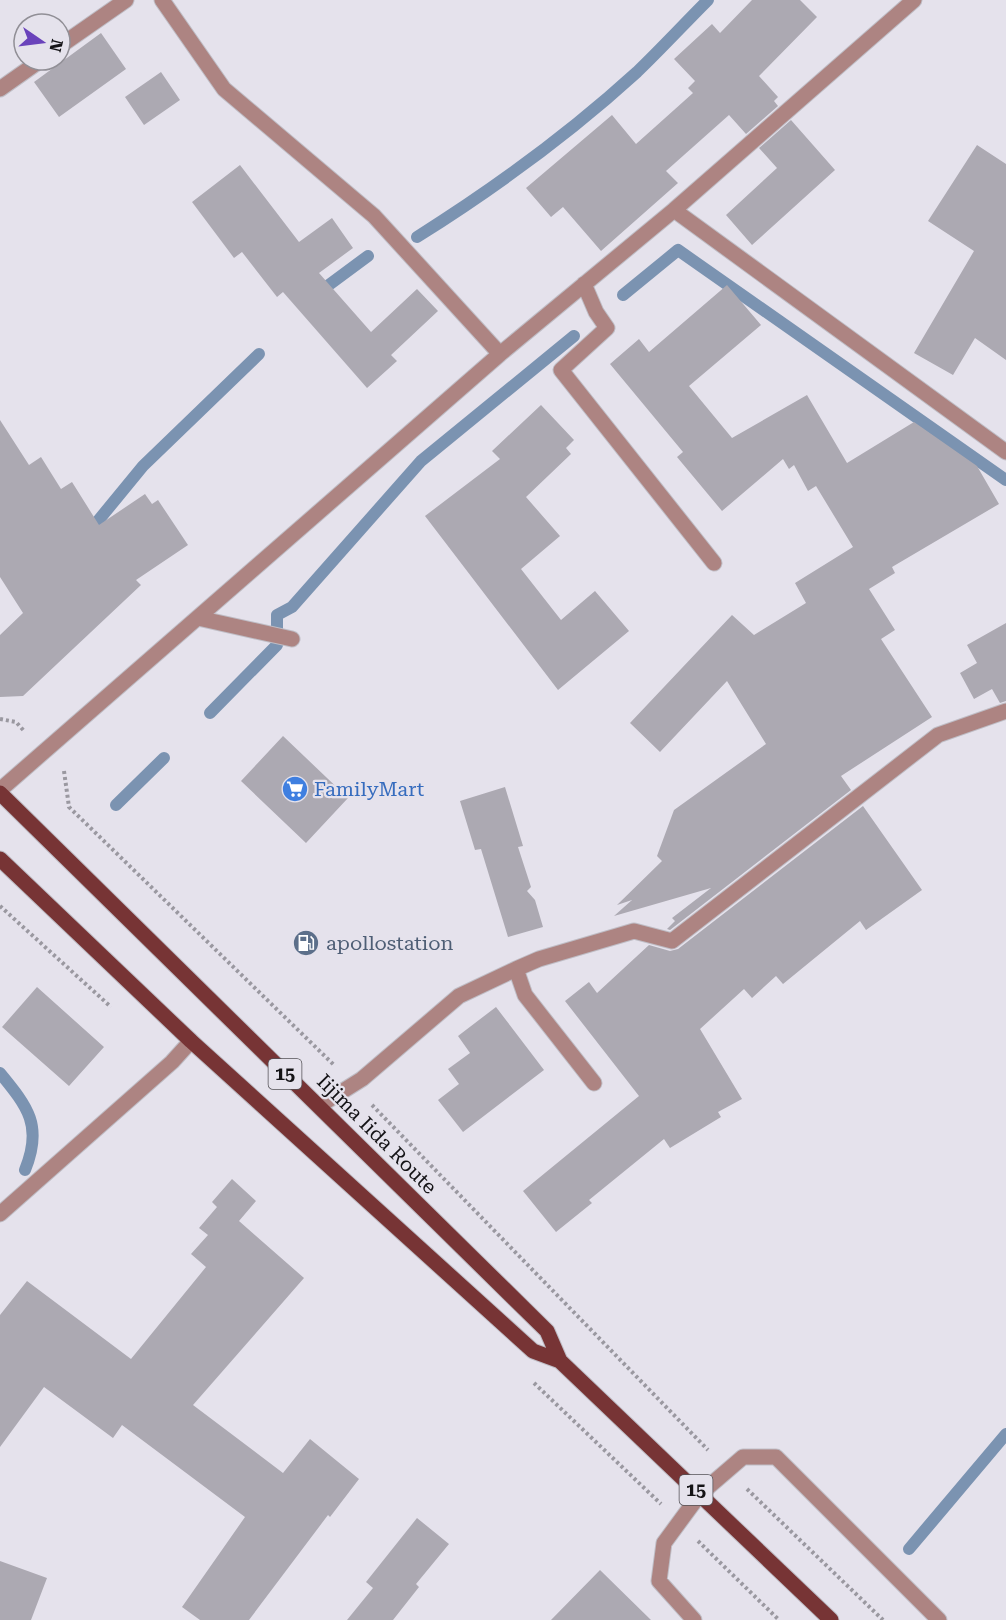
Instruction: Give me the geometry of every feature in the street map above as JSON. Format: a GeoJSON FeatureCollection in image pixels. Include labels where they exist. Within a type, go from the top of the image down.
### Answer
{"type":"FeatureCollection","features":[{"type":"Feature","properties":{"kind":"main road","name":"Iijima Iida Route"},"geometry":{"type":"LineString","coordinates":[[0,792],[547,1331],[560,1361],[831,1620]]}},
{"type":"Feature","properties":{"kind":"main road","name":"Iijima Iida Route"},"geometry":{"type":"LineString","coordinates":[[0,859],[191,1041],[533,1352],[560,1361]]}},
{"type":"Feature","properties":{"kind":"street"},"geometry":{"type":"LineString","coordinates":[[72,38],[126,0]]}},
{"type":"Feature","properties":{"kind":"street"},"geometry":{"type":"LineString","coordinates":[[162,0],[224,88],[374,216],[500,354]]}},
{"type":"Feature","properties":{"kind":"street"},"geometry":{"type":"LineString","coordinates":[[0,792],[500,354],[674,210],[914,0]]}},
{"type":"Feature","properties":{"kind":"street"},"geometry":{"type":"LineString","coordinates":[[0,89],[23,72]]}},
{"type":"Feature","properties":{"kind":"street"},"geometry":{"type":"LineString","coordinates":[[674,210],[1006,452]]}},
{"type":"Feature","properties":{"kind":"street"},"geometry":{"type":"LineString","coordinates":[[585,284],[596,312],[607,328],[561,370],[714,563]]}},
{"type":"Feature","properties":{"kind":"street"},"geometry":{"type":"LineString","coordinates":[[198,618],[292,639]]}},
{"type":"Feature","properties":{"kind":"street"},"geometry":{"type":"LineString","coordinates":[[319,1106],[353,1085],[459,996],[516,969],[539,959],[634,931],[672,941],[938,735],[1006,711]]}},
{"type":"Feature","properties":{"kind":"street"},"geometry":{"type":"LineString","coordinates":[[516,969],[525,995],[594,1083]]}},
{"type":"Feature","properties":{"kind":"street"},"geometry":{"type":"LineString","coordinates":[[0,1214],[172,1062],[191,1041]]}},
{"type":"Feature","properties":{"kind":"street"},"geometry":{"type":"LineString","coordinates":[[694,1620],[659,1581],[664,1543],[700,1494],[743,1457],[776,1457],[939,1620]]}},
{"type":"Feature","properties":{"kind":"path"},"geometry":{"type":"LineString","coordinates":[[0,719],[16,722]]}},
{"type":"Feature","properties":{"kind":"path"},"geometry":{"type":"LineString","coordinates":[[67,774],[69,807],[353,1085],[728,1470],[883,1620]]}},
{"type":"Feature","properties":{"kind":"building"},"geometry":{"type":"Polygon","coordinates":[[[752,0],[800,0],[817,17],[759,76],[778,97],[774,101],[778,106],[746,134],[729,115],[666,171],[678,183],[601,251],[563,207],[551,217],[526,188],[612,115],[636,144],[693,93],[688,88],[695,81],[674,59],[712,24],[720,33],[752,0]]]}},
{"type":"Feature","properties":{"kind":"building"},"geometry":{"type":"Polygon","coordinates":[[[101,33],[126,69],[59,117],[34,82],[48,72],[72,72],[72,54],[101,33]]]}},
{"type":"Feature","properties":{"kind":"building"},"geometry":{"type":"Polygon","coordinates":[[[161,72],[180,100],[144,125],[125,97],[161,72]]]}},
{"type":"Feature","properties":{"kind":"building"},"geometry":{"type":"Polygon","coordinates":[[[791,120],[835,170],[752,245],[726,215],[777,168],[759,148],[791,120]]]}},
{"type":"Feature","properties":{"kind":"building"},"geometry":{"type":"Polygon","coordinates":[[[977,145],[1006,164],[1006,360],[975,338],[953,375],[914,353],[974,251],[928,221],[977,145]]]}},
{"type":"Feature","properties":{"kind":"building"},"geometry":{"type":"Polygon","coordinates":[[[240,165],[299,242],[332,218],[353,248],[319,273],[371,332],[417,289],[438,311],[391,355],[397,361],[367,388],[283,292],[277,297],[242,252],[234,258],[192,202],[240,165]]]}},
{"type":"Feature","properties":{"kind":"building"},"geometry":{"type":"Polygon","coordinates":[[[727,285],[761,325],[689,386],[732,438],[807,395],[847,463],[914,422],[977,466],[999,504],[892,567],[895,573],[869,589],[895,630],[881,639],[932,717],[841,776],[851,790],[670,930],[667,929],[675,921],[672,918],[711,888],[614,916],[632,900],[617,905],[662,861],[657,856],[674,810],[766,744],[727,681],[660,752],[630,723],[732,615],[754,635],[806,603],[795,583],[853,547],[816,486],[808,491],[794,465],[789,469],[783,459],[722,511],[677,457],[683,452],[610,364],[639,339],[649,352],[727,285]]]}},
{"type":"Feature","properties":{"kind":"building"},"geometry":{"type":"Polygon","coordinates":[[[541,405],[574,440],[566,448],[571,454],[526,497],[560,536],[521,569],[561,620],[595,591],[629,631],[558,690],[425,516],[500,459],[492,451],[541,405]]]}},
{"type":"Feature","properties":{"kind":"building"},"geometry":{"type":"Polygon","coordinates":[[[0,420],[29,465],[41,457],[61,489],[72,482],[99,525],[145,494],[152,504],[158,500],[188,545],[136,580],[141,585],[23,696],[0,697],[0,635],[23,613],[0,577],[0,420]]]}},
{"type":"Feature","properties":{"kind":"building"},"geometry":{"type":"Polygon","coordinates":[[[1006,623],[1006,701],[1000,703],[992,689],[974,699],[960,673],[977,663],[967,645],[1006,623]]]}},
{"type":"Feature","properties":{"kind":"building","name":"FamilyMart"},"geometry":{"type":"Polygon","coordinates":[[[283,736],[348,798],[306,843],[241,781],[283,736]]]}},
{"type":"Feature","properties":{"kind":"building"},"geometry":{"type":"Polygon","coordinates":[[[505,787],[523,846],[518,847],[531,887],[527,891],[535,900],[543,927],[508,937],[481,849],[475,850],[460,801],[505,787]]]}},
{"type":"Feature","properties":{"kind":"building"},"geometry":{"type":"Polygon","coordinates":[[[863,806],[922,890],[866,930],[860,921],[783,984],[776,976],[752,998],[744,989],[700,1029],[742,1099],[718,1112],[721,1117],[670,1148],[664,1139],[589,1200],[592,1203],[556,1232],[523,1191],[639,1096],[565,1001],[589,982],[597,993],[649,945],[670,951],[678,949],[863,806]]]}},
{"type":"Feature","properties":{"kind":"building"},"geometry":{"type":"Polygon","coordinates":[[[37,987],[104,1047],[69,1086],[2,1027],[37,987]]]}},
{"type":"Feature","properties":{"kind":"building"},"geometry":{"type":"Polygon","coordinates":[[[496,1007],[544,1070],[463,1132],[438,1100],[459,1084],[448,1069],[470,1053],[458,1036],[496,1007]]]}},
{"type":"Feature","properties":{"kind":"building"},"geometry":{"type":"Polygon","coordinates":[[[232,1179],[256,1201],[239,1221],[304,1278],[193,1405],[283,1473],[310,1439],[359,1479],[330,1517],[328,1515],[249,1620],[200,1620],[182,1607],[245,1517],[122,1425],[113,1438],[44,1387],[0,1447],[0,1315],[27,1281],[131,1359],[206,1267],[191,1254],[208,1235],[199,1228],[217,1207],[212,1202],[232,1179]]]}},
{"type":"Feature","properties":{"kind":"building"},"geometry":{"type":"Polygon","coordinates":[[[417,1518],[449,1544],[416,1584],[419,1587],[393,1620],[347,1620],[373,1588],[366,1582],[417,1518]]]}},
{"type":"Feature","properties":{"kind":"building"},"geometry":{"type":"Polygon","coordinates":[[[0,1561],[47,1578],[31,1620],[0,1620],[0,1561]]]}},
{"type":"Feature","properties":{"kind":"building"},"geometry":{"type":"Polygon","coordinates":[[[600,1570],[651,1620],[551,1620],[600,1570]]]}},
{"type":"Feature","properties":{"kind":"waterway"},"geometry":{"type":"LineString","coordinates":[[417,237],[503,180],[558,139],[637,72],[708,0]]}},
{"type":"Feature","properties":{"kind":"waterway"},"geometry":{"type":"LineString","coordinates":[[623,295],[678,250],[1006,480]]}},
{"type":"Feature","properties":{"kind":"waterway"},"geometry":{"type":"LineString","coordinates":[[318,293],[368,256]]}},
{"type":"Feature","properties":{"kind":"waterway"},"geometry":{"type":"LineString","coordinates":[[210,713],[277,645],[277,615],[292,607],[421,461],[574,336]]}},
{"type":"Feature","properties":{"kind":"waterway"},"geometry":{"type":"LineString","coordinates":[[88,533],[143,466],[259,354]]}},
{"type":"Feature","properties":{"kind":"waterway"},"geometry":{"type":"LineString","coordinates":[[116,805],[164,758]]}},
{"type":"Feature","properties":{"kind":"waterway"},"geometry":{"type":"LineString","coordinates":[[0,1073],[18,1096],[30,1118],[33,1141],[25,1170]]}},
{"type":"Feature","properties":{"kind":"waterway"},"geometry":{"type":"LineString","coordinates":[[909,1549],[1006,1434]]}},
{"type":"Feature","properties":{"kind":"place","name":"FamilyMart"},"geometry":{"type":"Point","coordinates":[295,789]}},
{"type":"Feature","properties":{"kind":"place","name":"apollostation"},"geometry":{"type":"Point","coordinates":[306,943]}}]}
